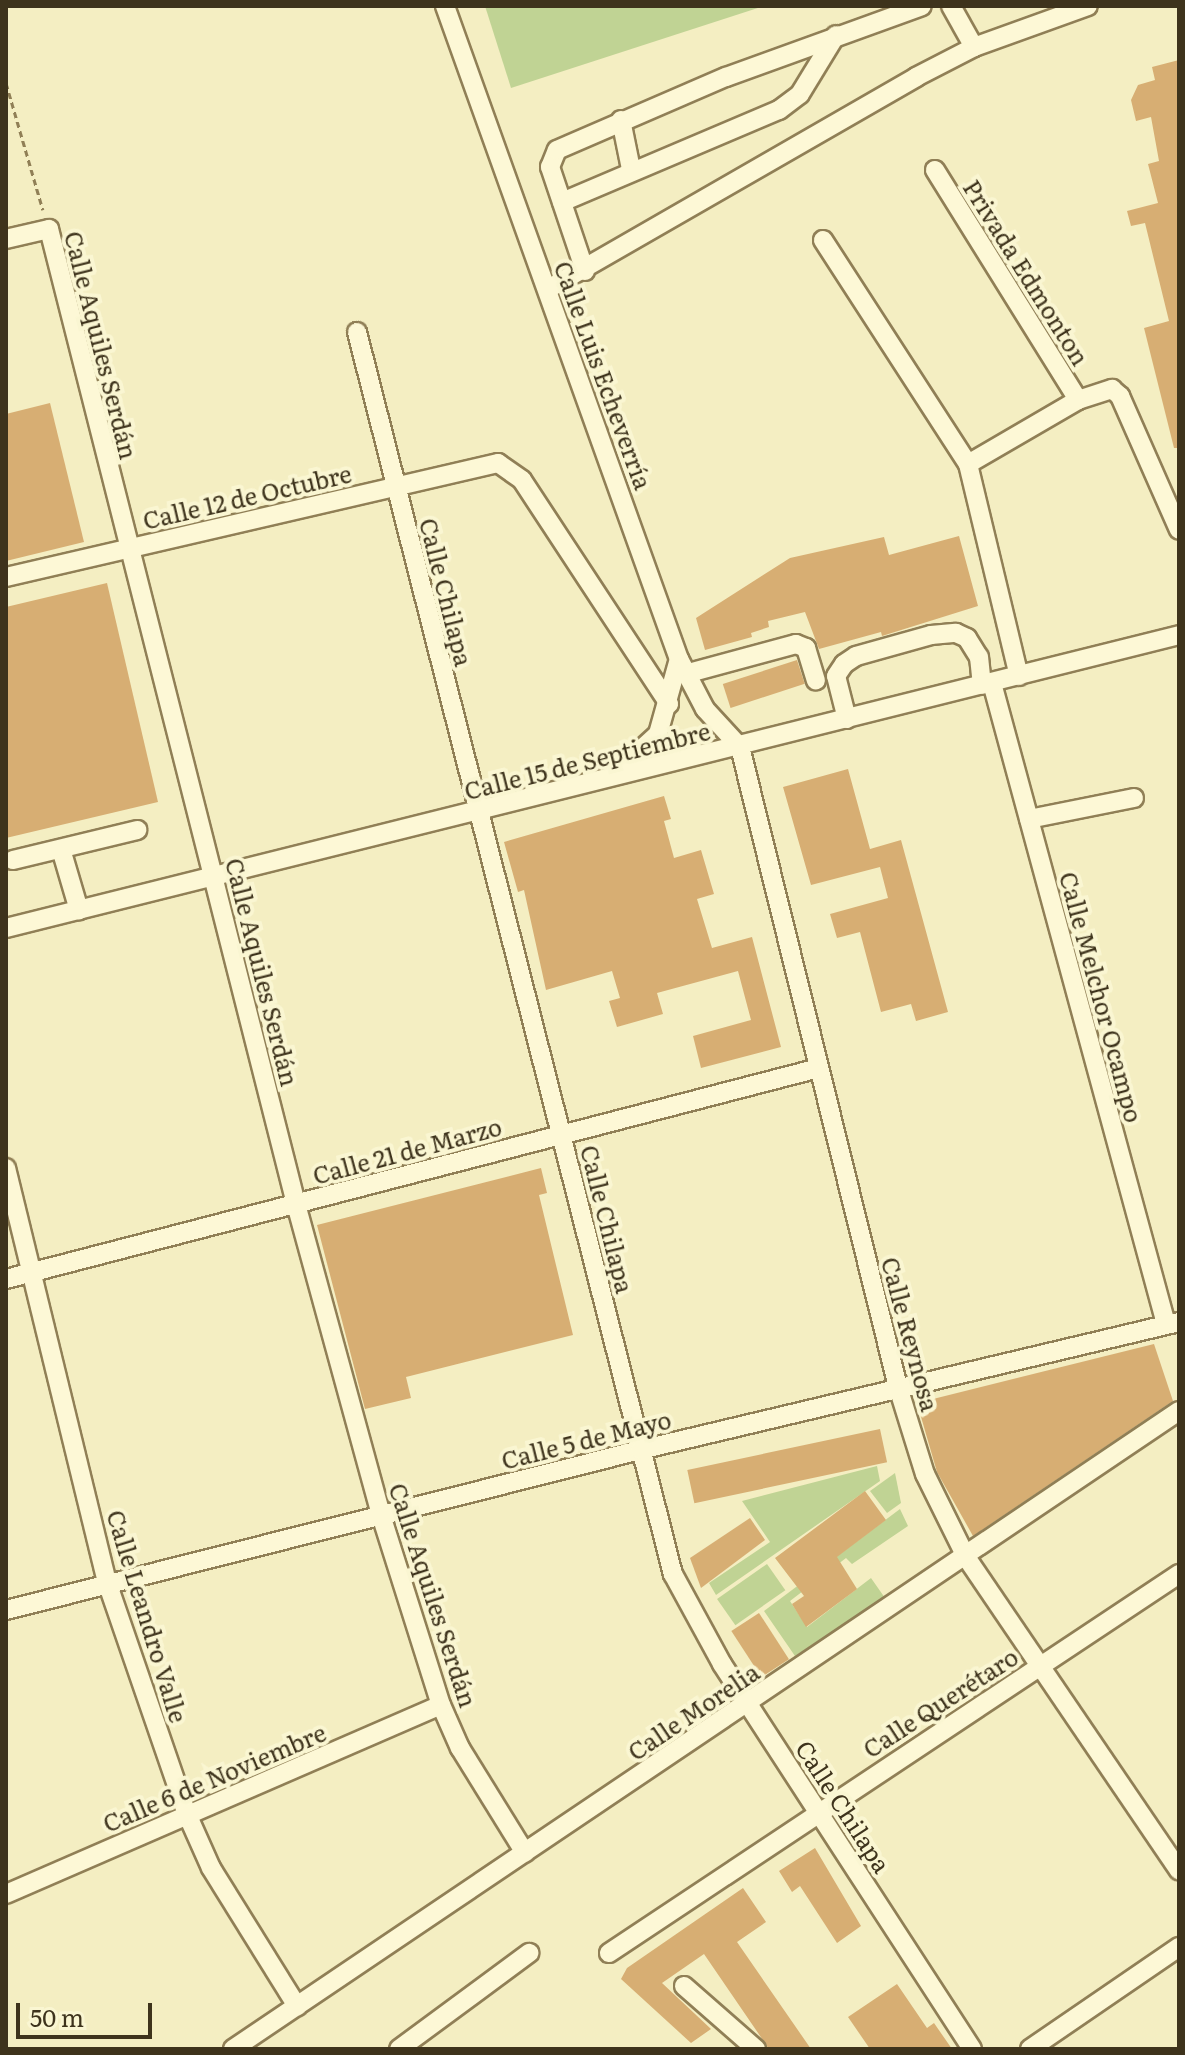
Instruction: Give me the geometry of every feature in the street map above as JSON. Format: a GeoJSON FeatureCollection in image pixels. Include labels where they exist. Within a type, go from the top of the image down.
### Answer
{"type":"FeatureCollection","features":[{"type":"Feature","properties":{"kind":"street","name":"Calle Luis Echeverría"},"geometry":{"type":"LineString","coordinates":[[445,6],[682,667],[705,709],[740,747]]}},
{"type":"Feature","properties":{"kind":"street"},"geometry":{"type":"LineString","coordinates":[[585,271],[550,158],[621,120],[836,35],[922,6]]}},
{"type":"Feature","properties":{"kind":"street"},"geometry":{"type":"LineString","coordinates":[[951,6],[974,47]]}},
{"type":"Feature","properties":{"kind":"street"},"geometry":{"type":"LineString","coordinates":[[548,289],[585,271],[974,47],[1088,6]]}},
{"type":"Feature","properties":{"kind":"street"},"geometry":{"type":"LineString","coordinates":[[562,202],[631,169],[779,110],[800,94],[836,35]]}},
{"type":"Feature","properties":{"kind":"street"},"geometry":{"type":"LineString","coordinates":[[621,120],[631,169]]}},
{"type":"Feature","properties":{"kind":"street","name":"Privada Edmonton"},"geometry":{"type":"LineString","coordinates":[[935,170],[1078,400]]}},
{"type":"Feature","properties":{"kind":"street"},"geometry":{"type":"LineString","coordinates":[[6,239],[49,229]]}},
{"type":"Feature","properties":{"kind":"street","name":"Calle Aquiles Serdán"},"geometry":{"type":"LineString","coordinates":[[49,229],[127,549],[215,877],[296,1204],[381,1515],[441,1705],[460,1748],[525,1853]]}},
{"type":"Feature","properties":{"kind":"street"},"geometry":{"type":"LineString","coordinates":[[823,240],[968,464],[1019,676]]}},
{"type":"Feature","properties":{"kind":"street","name":"Calle Chilapa"},"geometry":{"type":"LineString","coordinates":[[357,332],[673,1574],[701,1629],[972,2049]]}},
{"type":"Feature","properties":{"kind":"street"},"geometry":{"type":"LineString","coordinates":[[968,464],[1101,389],[1120,396],[1179,530]]}},
{"type":"Feature","properties":{"kind":"street","name":"Calle 12 de Octubre"},"geometry":{"type":"LineString","coordinates":[[6,577],[498,463],[522,480],[669,704]]}},
{"type":"Feature","properties":{"kind":"street","name":"Calle Melchor Ocampo"},"geometry":{"type":"LineString","coordinates":[[847,719],[836,676],[844,664],[931,635],[956,633],[967,638],[979,657],[1029,819],[1173,1323]]}},
{"type":"Feature","properties":{"kind":"street","name":"Calle 15 de Septiembre"},"geometry":{"type":"LineString","coordinates":[[6,928],[1179,635]]}},
{"type":"Feature","properties":{"kind":"street"},"geometry":{"type":"LineString","coordinates":[[607,780],[658,734],[682,667],[796,644],[806,648],[816,680]]}},
{"type":"Feature","properties":{"kind":"street","name":"Calle Reynosa"},"geometry":{"type":"LineString","coordinates":[[740,747],[898,1387],[925,1474],[966,1557],[1038,1666],[1173,1850],[1179,1871]]}},
{"type":"Feature","properties":{"kind":"street"},"geometry":{"type":"LineString","coordinates":[[1029,819],[1134,798]]}},
{"type":"Feature","properties":{"kind":"street"},"geometry":{"type":"LineString","coordinates":[[13,860],[137,830]]}},
{"type":"Feature","properties":{"kind":"street"},"geometry":{"type":"LineString","coordinates":[[61,849],[79,910]]}},
{"type":"Feature","properties":{"kind":"street","name":"Calle 21 de Marzo"},"geometry":{"type":"LineString","coordinates":[[6,1279],[819,1068]]}},
{"type":"Feature","properties":{"kind":"street","name":"Calle Leandro Valle"},"geometry":{"type":"LineString","coordinates":[[6,1168],[108,1585],[187,1814],[211,1868],[297,2006]]}},
{"type":"Feature","properties":{"kind":"street","name":"Calle 5 de Mayo"},"geometry":{"type":"LineString","coordinates":[[6,1610],[640,1450],[1173,1323]]}},
{"type":"Feature","properties":{"kind":"street","name":"Calle Morelia"},"geometry":{"type":"LineString","coordinates":[[233,2049],[1179,1411]]}},
{"type":"Feature","properties":{"kind":"street","name":"Calle Querétaro"},"geometry":{"type":"LineString","coordinates":[[609,1953],[817,1811],[1179,1574]]}},
{"type":"Feature","properties":{"kind":"street","name":"Calle 6 de Noviembre"},"geometry":{"type":"LineString","coordinates":[[6,1894],[441,1705]]}},
{"type":"Feature","properties":{"kind":"street"},"geometry":{"type":"LineString","coordinates":[[1030,2049],[1178,1950]]}},
{"type":"Feature","properties":{"kind":"street"},"geometry":{"type":"LineString","coordinates":[[406,2047],[529,1953]]}},
{"type":"Feature","properties":{"kind":"street"},"geometry":{"type":"LineString","coordinates":[[684,1986],[756,2049]]}},
{"type":"Feature","properties":{"kind":"path","name":"Calle Aquiles Serdán"},"geometry":{"type":"LineString","coordinates":[[6,83],[49,229]]}},
{"type":"Feature","properties":{"kind":"green space"},"geometry":{"type":"Polygon","coordinates":[[[485,6],[764,6],[511,88],[485,6]]]}},
{"type":"Feature","properties":{"kind":"green space"},"geometry":{"type":"Polygon","coordinates":[[[877,1466],[880,1481],[716,1595],[709,1583],[770,1542],[742,1501],[877,1466]]]}},
{"type":"Feature","properties":{"kind":"green space"},"geometry":{"type":"Polygon","coordinates":[[[895,1473],[901,1503],[887,1513],[870,1491],[895,1473]]]}},
{"type":"Feature","properties":{"kind":"green space"},"geometry":{"type":"Polygon","coordinates":[[[900,1509],[908,1526],[852,1564],[846,1558],[790,1601],[807,1627],[871,1578],[885,1598],[795,1656],[764,1611],[900,1509]]]}},
{"type":"Feature","properties":{"kind":"green space"},"geometry":{"type":"Polygon","coordinates":[[[767,1564],[785,1590],[735,1625],[717,1599],[767,1564]]]}},
{"type":"Feature","properties":{"kind":"building"},"geometry":{"type":"Polygon","coordinates":[[[1179,60],[1179,448],[1174,448],[1144,328],[1169,321],[1145,223],[1131,226],[1127,211],[1158,203],[1148,164],[1159,161],[1151,117],[1136,121],[1131,100],[1138,85],[1155,80],[1152,67],[1179,60]]]}},
{"type":"Feature","properties":{"kind":"building"},"geometry":{"type":"Polygon","coordinates":[[[50,403],[84,542],[6,561],[6,414],[50,403]]]}},
{"type":"Feature","properties":{"kind":"building"},"geometry":{"type":"Polygon","coordinates":[[[959,536],[978,606],[882,636],[881,632],[819,649],[805,612],[768,621],[769,627],[751,633],[752,637],[705,650],[696,618],[790,558],[884,537],[889,555],[959,536]]]}},
{"type":"Feature","properties":{"kind":"building"},"geometry":{"type":"Polygon","coordinates":[[[107,583],[158,802],[6,838],[6,607],[107,583]]]}},
{"type":"Feature","properties":{"kind":"building"},"geometry":{"type":"Polygon","coordinates":[[[797,660],[805,684],[731,708],[723,684],[797,660]]]}},
{"type":"Feature","properties":{"kind":"building"},"geometry":{"type":"Polygon","coordinates":[[[848,769],[870,849],[901,840],[948,1012],[916,1021],[911,1004],[881,1012],[860,932],[837,938],[830,914],[888,898],[880,867],[811,885],[783,787],[848,769]]]}},
{"type":"Feature","properties":{"kind":"building"},"geometry":{"type":"Polygon","coordinates":[[[664,796],[671,819],[664,821],[674,858],[701,850],[714,894],[697,899],[712,948],[752,937],[781,1047],[701,1068],[693,1036],[751,1020],[738,971],[657,993],[663,1014],[617,1027],[609,1001],[620,998],[612,971],[546,990],[524,890],[518,892],[504,842],[664,796]]]}},
{"type":"Feature","properties":{"kind":"building"},"geometry":{"type":"Polygon","coordinates":[[[541,1168],[547,1193],[539,1195],[573,1335],[406,1377],[411,1398],[365,1409],[317,1225],[541,1168]]]}},
{"type":"Feature","properties":{"kind":"building"},"geometry":{"type":"Polygon","coordinates":[[[1154,1344],[1173,1401],[973,1536],[937,1472],[917,1403],[1154,1344]]]}},
{"type":"Feature","properties":{"kind":"building"},"geometry":{"type":"Polygon","coordinates":[[[880,1429],[887,1462],[694,1503],[687,1470],[880,1429]]]}},
{"type":"Feature","properties":{"kind":"building"},"geometry":{"type":"Polygon","coordinates":[[[865,1491],[886,1520],[837,1557],[857,1589],[806,1627],[792,1604],[804,1596],[775,1558],[865,1491]]]}},
{"type":"Feature","properties":{"kind":"building"},"geometry":{"type":"Polygon","coordinates":[[[750,1518],[765,1540],[701,1588],[690,1558],[750,1518]]]}},
{"type":"Feature","properties":{"kind":"building"},"geometry":{"type":"Polygon","coordinates":[[[759,1613],[789,1659],[761,1677],[731,1631],[759,1613]]]}},
{"type":"Feature","properties":{"kind":"building"},"geometry":{"type":"Polygon","coordinates":[[[815,1848],[861,1926],[837,1943],[800,1886],[792,1892],[779,1871],[815,1848]]]}},
{"type":"Feature","properties":{"kind":"building"},"geometry":{"type":"Polygon","coordinates":[[[743,1888],[766,1922],[737,1942],[811,2049],[769,2049],[704,1954],[662,1983],[711,2029],[691,2043],[621,1979],[627,1968],[743,1888]]]}},
{"type":"Feature","properties":{"kind":"building"},"geometry":{"type":"Polygon","coordinates":[[[897,1984],[927,2028],[934,2023],[952,2049],[870,2049],[848,2017],[897,1984]]]}}]}
